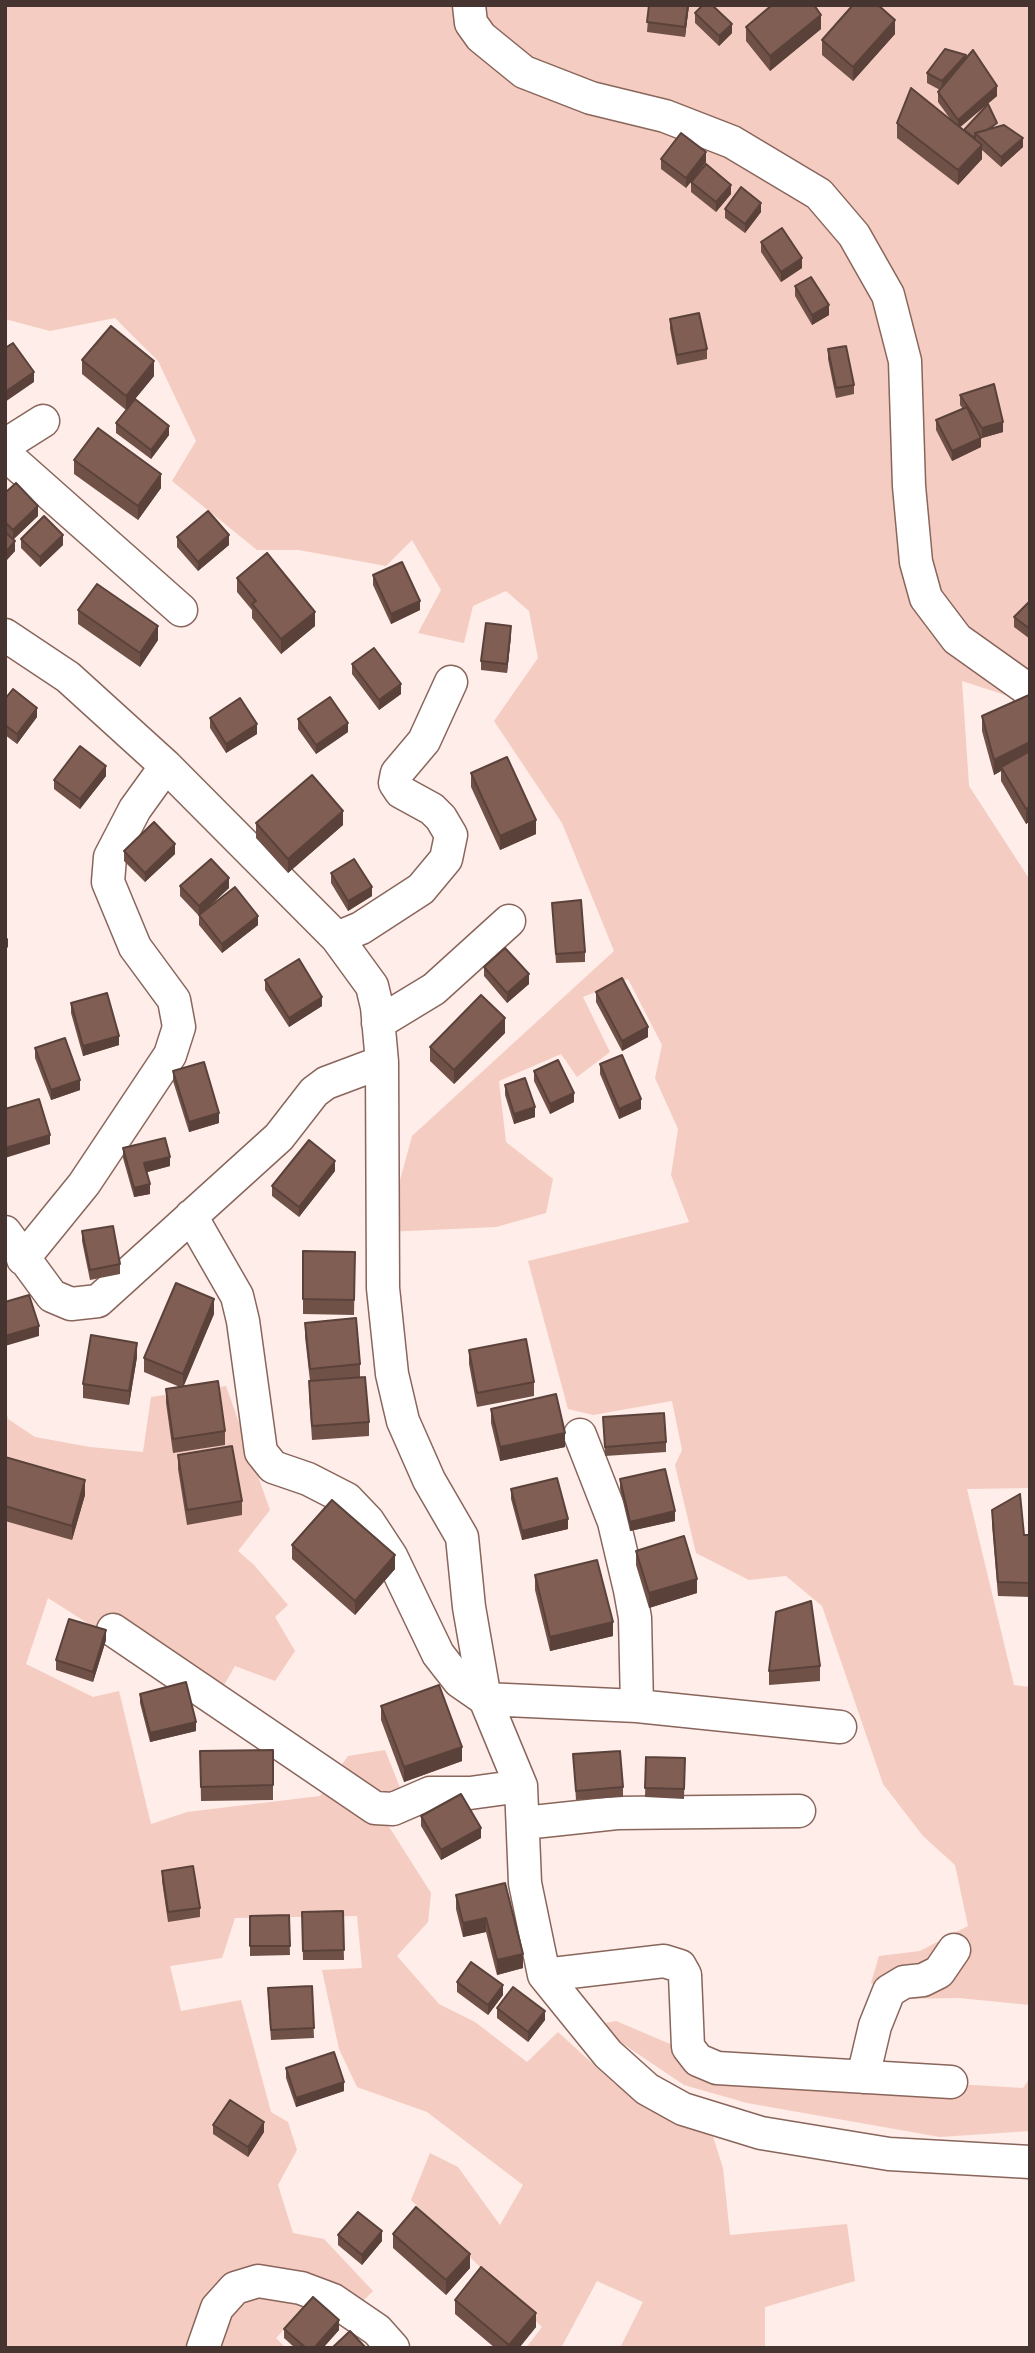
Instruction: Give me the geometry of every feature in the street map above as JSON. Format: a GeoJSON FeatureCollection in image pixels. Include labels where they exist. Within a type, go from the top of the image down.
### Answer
{"type":"FeatureCollection","features":[{"type":"Feature","properties":{"kind":"street"},"geometry":{"type":"LineString","coordinates":[[469,5],[471,23],[481,37],[524,72],[591,98],[665,116],[732,142],[819,194],[854,235],[888,295],[905,361],[909,486],[916,562],[926,597],[957,639],[1030,691]]}},
{"type":"Feature","properties":{"kind":"street"},"geometry":{"type":"LineString","coordinates":[[5,445],[43,421]]}},
{"type":"Feature","properties":{"kind":"street"},"geometry":{"type":"LineString","coordinates":[[5,454],[181,610]]}},
{"type":"Feature","properties":{"kind":"street"},"geometry":{"type":"LineString","coordinates":[[5,635],[68,677],[166,766],[337,938],[372,986],[382,1062],[383,1288],[392,1374],[403,1420],[429,1480],[462,1537],[469,1607],[485,1699],[522,1786],[526,1882],[544,1975],[608,2054],[648,2089],[683,2109],[761,2133],[889,2154],[1030,2162]]}},
{"type":"Feature","properties":{"kind":"street"},"geometry":{"type":"LineString","coordinates":[[337,938],[361,928],[421,888],[446,859],[450,835],[441,818],[432,809],[401,792],[395,783],[397,772],[424,741],[451,682]]}},
{"type":"Feature","properties":{"kind":"street"},"geometry":{"type":"LineString","coordinates":[[23,1258],[85,1184],[170,1055],[179,1027],[174,1000],[135,947],[108,882],[110,857],[135,809],[166,766]]}},
{"type":"Feature","properties":{"kind":"street"},"geometry":{"type":"LineString","coordinates":[[378,1023],[434,989],[509,920]]}},
{"type":"Feature","properties":{"kind":"street"},"geometry":{"type":"LineString","coordinates":[[5,1232],[52,1296],[71,1304],[98,1301],[141,1265],[279,1137],[314,1093],[326,1083],[382,1062]]}},
{"type":"Feature","properties":{"kind":"street"},"geometry":{"type":"LineString","coordinates":[[191,1216],[237,1296],[243,1321],[261,1452],[273,1467],[308,1479],[347,1499],[368,1521],[391,1556],[438,1654],[458,1681],[485,1699],[637,1706],[841,1727]]}},
{"type":"Feature","properties":{"kind":"street"},"geometry":{"type":"LineString","coordinates":[[580,1435],[614,1522],[630,1590],[635,1618],[637,1706]]}},
{"type":"Feature","properties":{"kind":"street"},"geometry":{"type":"LineString","coordinates":[[113,1630],[375,1808],[393,1808],[430,1793],[470,1793],[522,1786]]}},
{"type":"Feature","properties":{"kind":"street"},"geometry":{"type":"LineString","coordinates":[[524,1823],[617,1813],[799,1811]]}},
{"type":"Feature","properties":{"kind":"street"},"geometry":{"type":"LineString","coordinates":[[863,2077],[875,2026],[889,1991],[904,1982],[923,1980],[939,1972],[954,1950]]}},
{"type":"Feature","properties":{"kind":"street"},"geometry":{"type":"LineString","coordinates":[[544,1975],[664,1961],[680,1966],[685,1975],[688,2047],[698,2060],[717,2068],[951,2082]]}},
{"type":"Feature","properties":{"kind":"street"},"geometry":{"type":"LineString","coordinates":[[203,2348],[217,2308],[235,2288],[258,2281],[301,2288],[333,2300],[377,2330],[393,2348]]}},
{"type":"Feature","properties":{"kind":"shaded area"},"geometry":{"type":"Polygon","coordinates":[[[5,5],[1030,5],[1030,703],[962,681],[969,786],[1030,880],[1030,1488],[967,1489],[1014,1685],[1030,1687],[1030,2005],[959,1998],[904,1999],[871,1983],[879,1956],[920,1951],[968,1926],[955,1865],[923,1836],[883,1784],[822,1606],[786,1576],[749,1580],[696,1553],[675,1465],[682,1450],[672,1401],[593,1415],[568,1409],[528,1261],[689,1222],[671,1175],[678,1129],[655,1078],[662,1045],[628,979],[583,997],[610,1052],[577,1077],[561,1054],[499,1081],[506,1142],[553,1179],[546,1213],[496,1227],[386,1232],[412,1136],[614,951],[562,823],[494,721],[538,658],[529,611],[506,591],[473,606],[464,643],[418,633],[441,590],[412,540],[386,566],[299,550],[257,550],[172,481],[196,441],[158,361],[115,318],[50,331],[5,319],[5,5]]]}},
{"type":"Feature","properties":{"kind":"shaded area"},"geometry":{"type":"Polygon","coordinates":[[[226,1386],[270,1510],[238,1551],[254,1565],[288,1605],[275,1617],[295,1651],[275,1681],[235,1666],[217,1697],[144,1659],[48,1598],[26,1664],[93,1697],[119,1691],[151,1824],[187,1812],[320,1796],[348,1756],[385,1750],[401,1790],[381,1814],[431,1893],[428,1922],[397,1956],[439,2004],[475,2022],[527,2062],[558,2032],[615,2084],[711,2130],[723,2168],[730,2235],[847,2224],[855,2281],[765,2307],[765,2348],[620,2348],[643,2302],[597,2281],[561,2348],[526,2348],[542,2327],[411,2200],[430,2153],[458,2167],[500,2225],[523,2185],[427,2112],[357,2087],[339,2049],[322,1970],[362,1968],[357,1916],[235,1918],[222,1958],[170,1966],[181,2011],[241,2000],[271,2112],[288,2122],[297,2150],[278,2185],[293,2233],[324,2239],[373,2291],[351,2313],[321,2290],[276,2338],[286,2348],[5,2348],[5,1404],[8,1419],[35,1437],[90,1447],[143,1452],[151,1397],[226,1386]]]}},
{"type":"Feature","properties":{"kind":"shaded area"},"geometry":{"type":"Polygon","coordinates":[[[616,2021],[682,2049],[771,2073],[1023,2088],[1030,2078],[1030,2131],[940,2137],[747,2103],[684,2085],[595,2025],[616,2021]]]}},
{"type":"Feature","properties":{"kind":"building"},"geometry":{"type":"Polygon","coordinates":[[[649,5],[688,5],[685,27],[647,22],[649,5]]]}},
{"type":"Feature","properties":{"kind":"building"},"geometry":{"type":"Polygon","coordinates":[[[703,5],[712,5],[732,24],[719,36],[695,13],[703,5]]]}},
{"type":"Feature","properties":{"kind":"building"},"geometry":{"type":"Polygon","coordinates":[[[772,5],[814,5],[821,15],[770,56],[746,27],[772,5]]]}},
{"type":"Feature","properties":{"kind":"building"},"geometry":{"type":"Polygon","coordinates":[[[853,5],[878,5],[895,20],[853,67],[822,40],[853,5]]]}},
{"type":"Feature","properties":{"kind":"building"},"geometry":{"type":"Polygon","coordinates":[[[945,49],[966,55],[942,81],[927,73],[945,49]]]}},
{"type":"Feature","properties":{"kind":"building"},"geometry":{"type":"Polygon","coordinates":[[[973,50],[997,86],[958,120],[938,92],[973,50]]]}},
{"type":"Feature","properties":{"kind":"building"},"geometry":{"type":"Polygon","coordinates":[[[911,88],[982,145],[958,170],[897,123],[911,88]]]}},
{"type":"Feature","properties":{"kind":"building"},"geometry":{"type":"Polygon","coordinates":[[[988,104],[997,123],[987,130],[975,133],[975,138],[964,130],[988,104]]]}},
{"type":"Feature","properties":{"kind":"building"},"geometry":{"type":"Polygon","coordinates":[[[1004,125],[1023,138],[1001,157],[975,133],[1004,125]]]}},
{"type":"Feature","properties":{"kind":"building"},"geometry":{"type":"Polygon","coordinates":[[[681,133],[706,152],[686,178],[661,159],[681,133]]]}},
{"type":"Feature","properties":{"kind":"building"},"geometry":{"type":"Polygon","coordinates":[[[706,164],[731,185],[716,202],[691,182],[706,164]]]}},
{"type":"Feature","properties":{"kind":"building"},"geometry":{"type":"Polygon","coordinates":[[[741,187],[761,203],[745,224],[725,209],[741,187]]]}},
{"type":"Feature","properties":{"kind":"building"},"geometry":{"type":"Polygon","coordinates":[[[782,228],[802,258],[781,272],[761,242],[782,228]]]}},
{"type":"Feature","properties":{"kind":"building"},"geometry":{"type":"Polygon","coordinates":[[[811,277],[829,305],[812,315],[795,286],[811,277]]]}},
{"type":"Feature","properties":{"kind":"building"},"geometry":{"type":"Polygon","coordinates":[[[699,313],[707,349],[677,355],[670,319],[699,313]]]}},
{"type":"Feature","properties":{"kind":"building"},"geometry":{"type":"Polygon","coordinates":[[[111,326],[154,361],[126,396],[82,360],[111,326]]]}},
{"type":"Feature","properties":{"kind":"building"},"geometry":{"type":"Polygon","coordinates":[[[13,343],[34,372],[5,392],[5,348],[13,343]]]}},
{"type":"Feature","properties":{"kind":"building"},"geometry":{"type":"Polygon","coordinates":[[[846,346],[854,385],[836,388],[828,349],[846,346]]]}},
{"type":"Feature","properties":{"kind":"building"},"geometry":{"type":"Polygon","coordinates":[[[994,384],[1003,422],[982,428],[960,395],[994,384]]]}},
{"type":"Feature","properties":{"kind":"building"},"geometry":{"type":"Polygon","coordinates":[[[135,399],[169,426],[151,450],[116,423],[135,399]]]}},
{"type":"Feature","properties":{"kind":"building"},"geometry":{"type":"Polygon","coordinates":[[[967,407],[981,438],[952,451],[936,420],[967,407]]]}},
{"type":"Feature","properties":{"kind":"building"},"geometry":{"type":"Polygon","coordinates":[[[98,428],[161,474],[138,506],[74,460],[98,428]]]}},
{"type":"Feature","properties":{"kind":"building"},"geometry":{"type":"Polygon","coordinates":[[[16,483],[38,506],[13,530],[5,522],[5,493],[16,483]]]}},
{"type":"Feature","properties":{"kind":"building"},"geometry":{"type":"Polygon","coordinates":[[[208,511],[229,535],[198,562],[177,537],[208,511]]]}},
{"type":"Feature","properties":{"kind":"building"},"geometry":{"type":"Polygon","coordinates":[[[44,516],[63,535],[40,557],[21,539],[44,516]]]}},
{"type":"Feature","properties":{"kind":"building"},"geometry":{"type":"Polygon","coordinates":[[[5,532],[15,541],[5,553],[5,532]]]}},
{"type":"Feature","properties":{"kind":"building"},"geometry":{"type":"Polygon","coordinates":[[[267,553],[315,612],[281,639],[252,604],[256,601],[237,578],[267,553]]]}},
{"type":"Feature","properties":{"kind":"building"},"geometry":{"type":"Polygon","coordinates":[[[402,562],[420,601],[391,614],[373,575],[402,562]]]}},
{"type":"Feature","properties":{"kind":"building"},"geometry":{"type":"Polygon","coordinates":[[[97,584],[158,626],[140,653],[78,610],[97,584]]]}},
{"type":"Feature","properties":{"kind":"building"},"geometry":{"type":"Polygon","coordinates":[[[1030,601],[1030,629],[1014,617],[1030,601]]]}},
{"type":"Feature","properties":{"kind":"building"},"geometry":{"type":"Polygon","coordinates":[[[486,623],[511,626],[507,664],[481,661],[486,623]]]}},
{"type":"Feature","properties":{"kind":"building"},"geometry":{"type":"Polygon","coordinates":[[[374,648],[401,684],[379,700],[352,664],[374,648]]]}},
{"type":"Feature","properties":{"kind":"building"},"geometry":{"type":"Polygon","coordinates":[[[13,689],[37,708],[17,734],[5,725],[5,699],[13,689]]]}},
{"type":"Feature","properties":{"kind":"building"},"geometry":{"type":"Polygon","coordinates":[[[1029,695],[1030,742],[994,760],[982,716],[1029,695]]]}},
{"type":"Feature","properties":{"kind":"building"},"geometry":{"type":"Polygon","coordinates":[[[330,697],[348,723],[316,745],[298,719],[330,697]]]}},
{"type":"Feature","properties":{"kind":"building"},"geometry":{"type":"Polygon","coordinates":[[[240,698],[257,724],[226,744],[210,718],[240,698]]]}},
{"type":"Feature","properties":{"kind":"building"},"geometry":{"type":"Polygon","coordinates":[[[80,746],[106,766],[80,799],[54,780],[80,746]]]}},
{"type":"Feature","properties":{"kind":"building"},"geometry":{"type":"Polygon","coordinates":[[[1030,751],[1030,807],[1026,809],[1001,767],[1030,751]]]}},
{"type":"Feature","properties":{"kind":"building"},"geometry":{"type":"Polygon","coordinates":[[[507,757],[536,820],[500,836],[471,773],[507,757]]]}},
{"type":"Feature","properties":{"kind":"building"},"geometry":{"type":"Polygon","coordinates":[[[312,775],[343,811],[288,859],[256,823],[312,775]]]}},
{"type":"Feature","properties":{"kind":"building"},"geometry":{"type":"Polygon","coordinates":[[[154,822],[175,844],[145,873],[124,851],[154,822]]]}},
{"type":"Feature","properties":{"kind":"building"},"geometry":{"type":"Polygon","coordinates":[[[211,859],[229,878],[199,906],[180,886],[211,859]]]}},
{"type":"Feature","properties":{"kind":"building"},"geometry":{"type":"Polygon","coordinates":[[[354,859],[372,887],[348,901],[331,873],[354,859]]]}},
{"type":"Feature","properties":{"kind":"building"},"geometry":{"type":"Polygon","coordinates":[[[235,887],[258,916],[222,944],[199,915],[235,887]]]}},
{"type":"Feature","properties":{"kind":"building"},"geometry":{"type":"Polygon","coordinates":[[[581,900],[585,952],[556,954],[552,903],[581,900]]]}},
{"type":"Feature","properties":{"kind":"building"},"geometry":{"type":"Polygon","coordinates":[[[505,948],[529,974],[507,993],[484,967],[505,948]]]}},
{"type":"Feature","properties":{"kind":"building"},"geometry":{"type":"Polygon","coordinates":[[[299,959],[322,997],[289,1018],[265,980],[299,959]]]}},
{"type":"Feature","properties":{"kind":"building"},"geometry":{"type":"Polygon","coordinates":[[[622,978],[648,1027],[622,1041],[596,992],[622,978]]]}},
{"type":"Feature","properties":{"kind":"building"},"geometry":{"type":"Polygon","coordinates":[[[107,993],[119,1036],[83,1046],[71,1003],[107,993]]]}},
{"type":"Feature","properties":{"kind":"building"},"geometry":{"type":"Polygon","coordinates":[[[481,995],[505,1018],[454,1070],[430,1047],[481,995]]]}},
{"type":"Feature","properties":{"kind":"building"},"geometry":{"type":"Polygon","coordinates":[[[65,1038],[80,1080],[51,1090],[35,1048],[65,1038]]]}},
{"type":"Feature","properties":{"kind":"building"},"geometry":{"type":"Polygon","coordinates":[[[622,1055],[641,1099],[619,1109],[600,1064],[622,1055]]]}},
{"type":"Feature","properties":{"kind":"building"},"geometry":{"type":"Polygon","coordinates":[[[558,1060],[574,1093],[550,1104],[534,1071],[558,1060]]]}},
{"type":"Feature","properties":{"kind":"building"},"geometry":{"type":"Polygon","coordinates":[[[204,1062],[219,1113],[189,1122],[173,1071],[204,1062]]]}},
{"type":"Feature","properties":{"kind":"building"},"geometry":{"type":"Polygon","coordinates":[[[525,1078],[535,1107],[514,1114],[505,1085],[525,1078]]]}},
{"type":"Feature","properties":{"kind":"building"},"geometry":{"type":"Polygon","coordinates":[[[39,1099],[50,1135],[5,1148],[5,1109],[39,1099]]]}},
{"type":"Feature","properties":{"kind":"building"},"geometry":{"type":"Polygon","coordinates":[[[165,1138],[170,1157],[144,1163],[150,1184],[134,1188],[123,1148],[165,1138]]]}},
{"type":"Feature","properties":{"kind":"building"},"geometry":{"type":"Polygon","coordinates":[[[309,1140],[335,1161],[299,1207],[272,1186],[309,1140]]]}},
{"type":"Feature","properties":{"kind":"building"},"geometry":{"type":"Polygon","coordinates":[[[113,1226],[120,1264],[90,1270],[82,1231],[113,1226]]]}},
{"type":"Feature","properties":{"kind":"building"},"geometry":{"type":"Polygon","coordinates":[[[303,1251],[355,1252],[354,1300],[303,1299],[303,1251]]]}},
{"type":"Feature","properties":{"kind":"building"},"geometry":{"type":"Polygon","coordinates":[[[176,1283],[214,1299],[183,1374],[144,1358],[176,1283]]]}},
{"type":"Feature","properties":{"kind":"building"},"geometry":{"type":"Polygon","coordinates":[[[29,1295],[39,1326],[5,1336],[5,1302],[29,1295]]]}},
{"type":"Feature","properties":{"kind":"building"},"geometry":{"type":"Polygon","coordinates":[[[356,1318],[360,1364],[310,1369],[305,1323],[356,1318]]]}},
{"type":"Feature","properties":{"kind":"building"},"geometry":{"type":"Polygon","coordinates":[[[91,1335],[137,1343],[129,1391],[83,1384],[91,1335]]]}},
{"type":"Feature","properties":{"kind":"building"},"geometry":{"type":"Polygon","coordinates":[[[526,1339],[534,1382],[477,1393],[469,1350],[526,1339]]]}},
{"type":"Feature","properties":{"kind":"building"},"geometry":{"type":"Polygon","coordinates":[[[365,1377],[369,1422],[312,1426],[309,1381],[365,1377]]]}},
{"type":"Feature","properties":{"kind":"building"},"geometry":{"type":"Polygon","coordinates":[[[218,1381],[225,1431],[173,1439],[166,1389],[218,1381]]]}},
{"type":"Feature","properties":{"kind":"building"},"geometry":{"type":"Polygon","coordinates":[[[556,1394],[565,1433],[500,1447],[491,1409],[556,1394]]]}},
{"type":"Feature","properties":{"kind":"building"},"geometry":{"type":"Polygon","coordinates":[[[664,1413],[666,1442],[605,1447],[603,1417],[664,1413]]]}},
{"type":"Feature","properties":{"kind":"building"},"geometry":{"type":"Polygon","coordinates":[[[232,1446],[242,1501],[187,1510],[178,1455],[232,1446]]]}},
{"type":"Feature","properties":{"kind":"building"},"geometry":{"type":"Polygon","coordinates":[[[5,1457],[85,1480],[72,1526],[5,1506],[5,1457]]]}},
{"type":"Feature","properties":{"kind":"building"},"geometry":{"type":"Polygon","coordinates":[[[665,1469],[675,1511],[630,1522],[620,1479],[665,1469]]]}},
{"type":"Feature","properties":{"kind":"building"},"geometry":{"type":"Polygon","coordinates":[[[557,1478],[568,1519],[522,1531],[511,1489],[557,1478]]]}},
{"type":"Feature","properties":{"kind":"building"},"geometry":{"type":"Polygon","coordinates":[[[1020,1494],[1024,1535],[1030,1535],[1030,1583],[998,1582],[992,1510],[1020,1494]]]}},
{"type":"Feature","properties":{"kind":"building"},"geometry":{"type":"Polygon","coordinates":[[[332,1500],[395,1555],[355,1601],[292,1545],[332,1500]]]}},
{"type":"Feature","properties":{"kind":"building"},"geometry":{"type":"Polygon","coordinates":[[[684,1536],[697,1579],[649,1593],[636,1551],[684,1536]]]}},
{"type":"Feature","properties":{"kind":"building"},"geometry":{"type":"Polygon","coordinates":[[[597,1560],[613,1622],[550,1637],[535,1575],[597,1560]]]}},
{"type":"Feature","properties":{"kind":"building"},"geometry":{"type":"Polygon","coordinates":[[[811,1601],[820,1666],[769,1671],[776,1612],[811,1601]]]}},
{"type":"Feature","properties":{"kind":"building"},"geometry":{"type":"Polygon","coordinates":[[[69,1619],[106,1630],[93,1672],[56,1660],[69,1619]]]}},
{"type":"Feature","properties":{"kind":"building"},"geometry":{"type":"Polygon","coordinates":[[[186,1682],[196,1722],[150,1733],[140,1694],[186,1682]]]}},
{"type":"Feature","properties":{"kind":"building"},"geometry":{"type":"Polygon","coordinates":[[[439,1685],[462,1747],[404,1767],[381,1706],[439,1685]]]}},
{"type":"Feature","properties":{"kind":"building"},"geometry":{"type":"Polygon","coordinates":[[[273,1750],[273,1785],[201,1787],[200,1751],[273,1750]]]}},
{"type":"Feature","properties":{"kind":"building"},"geometry":{"type":"Polygon","coordinates":[[[620,1751],[623,1787],[576,1791],[573,1754],[620,1751]]]}},
{"type":"Feature","properties":{"kind":"building"},"geometry":{"type":"Polygon","coordinates":[[[646,1757],[685,1758],[684,1789],[645,1788],[646,1757]]]}},
{"type":"Feature","properties":{"kind":"building"},"geometry":{"type":"Polygon","coordinates":[[[461,1794],[481,1828],[441,1850],[421,1816],[461,1794]]]}},
{"type":"Feature","properties":{"kind":"building"},"geometry":{"type":"Polygon","coordinates":[[[193,1866],[200,1908],[168,1912],[162,1871],[193,1866]]]}},
{"type":"Feature","properties":{"kind":"building"},"geometry":{"type":"Polygon","coordinates":[[[505,1883],[523,1954],[497,1960],[486,1918],[463,1923],[456,1895],[505,1883]]]}},
{"type":"Feature","properties":{"kind":"building"},"geometry":{"type":"Polygon","coordinates":[[[343,1911],[344,1950],[303,1951],[302,1912],[343,1911]]]}},
{"type":"Feature","properties":{"kind":"building"},"geometry":{"type":"Polygon","coordinates":[[[289,1915],[290,1946],[250,1946],[250,1916],[289,1915]]]}},
{"type":"Feature","properties":{"kind":"building"},"geometry":{"type":"Polygon","coordinates":[[[471,1962],[503,1985],[488,2005],[457,1982],[471,1962]]]}},
{"type":"Feature","properties":{"kind":"building"},"geometry":{"type":"Polygon","coordinates":[[[312,1986],[314,2028],[271,2030],[268,1988],[312,1986]]]}},
{"type":"Feature","properties":{"kind":"building"},"geometry":{"type":"Polygon","coordinates":[[[513,1987],[545,2011],[528,2032],[497,2008],[513,1987]]]}},
{"type":"Feature","properties":{"kind":"building"},"geometry":{"type":"Polygon","coordinates":[[[334,2052],[344,2082],[296,2098],[286,2068],[334,2052]]]}},
{"type":"Feature","properties":{"kind":"building"},"geometry":{"type":"Polygon","coordinates":[[[230,2100],[264,2122],[248,2147],[213,2125],[230,2100]]]}},
{"type":"Feature","properties":{"kind":"building"},"geometry":{"type":"Polygon","coordinates":[[[416,2207],[470,2254],[446,2280],[393,2234],[416,2207]]]}},
{"type":"Feature","properties":{"kind":"building"},"geometry":{"type":"Polygon","coordinates":[[[358,2212],[382,2231],[362,2255],[338,2235],[358,2212]]]}},
{"type":"Feature","properties":{"kind":"building"},"geometry":{"type":"Polygon","coordinates":[[[481,2267],[536,2313],[509,2345],[455,2300],[481,2267]]]}},
{"type":"Feature","properties":{"kind":"building"},"geometry":{"type":"Polygon","coordinates":[[[313,2297],[339,2320],[314,2348],[306,2348],[284,2329],[313,2297]]]}},
{"type":"Feature","properties":{"kind":"building"},"geometry":{"type":"Polygon","coordinates":[[[350,2331],[366,2348],[332,2348],[350,2331]]]}}]}
